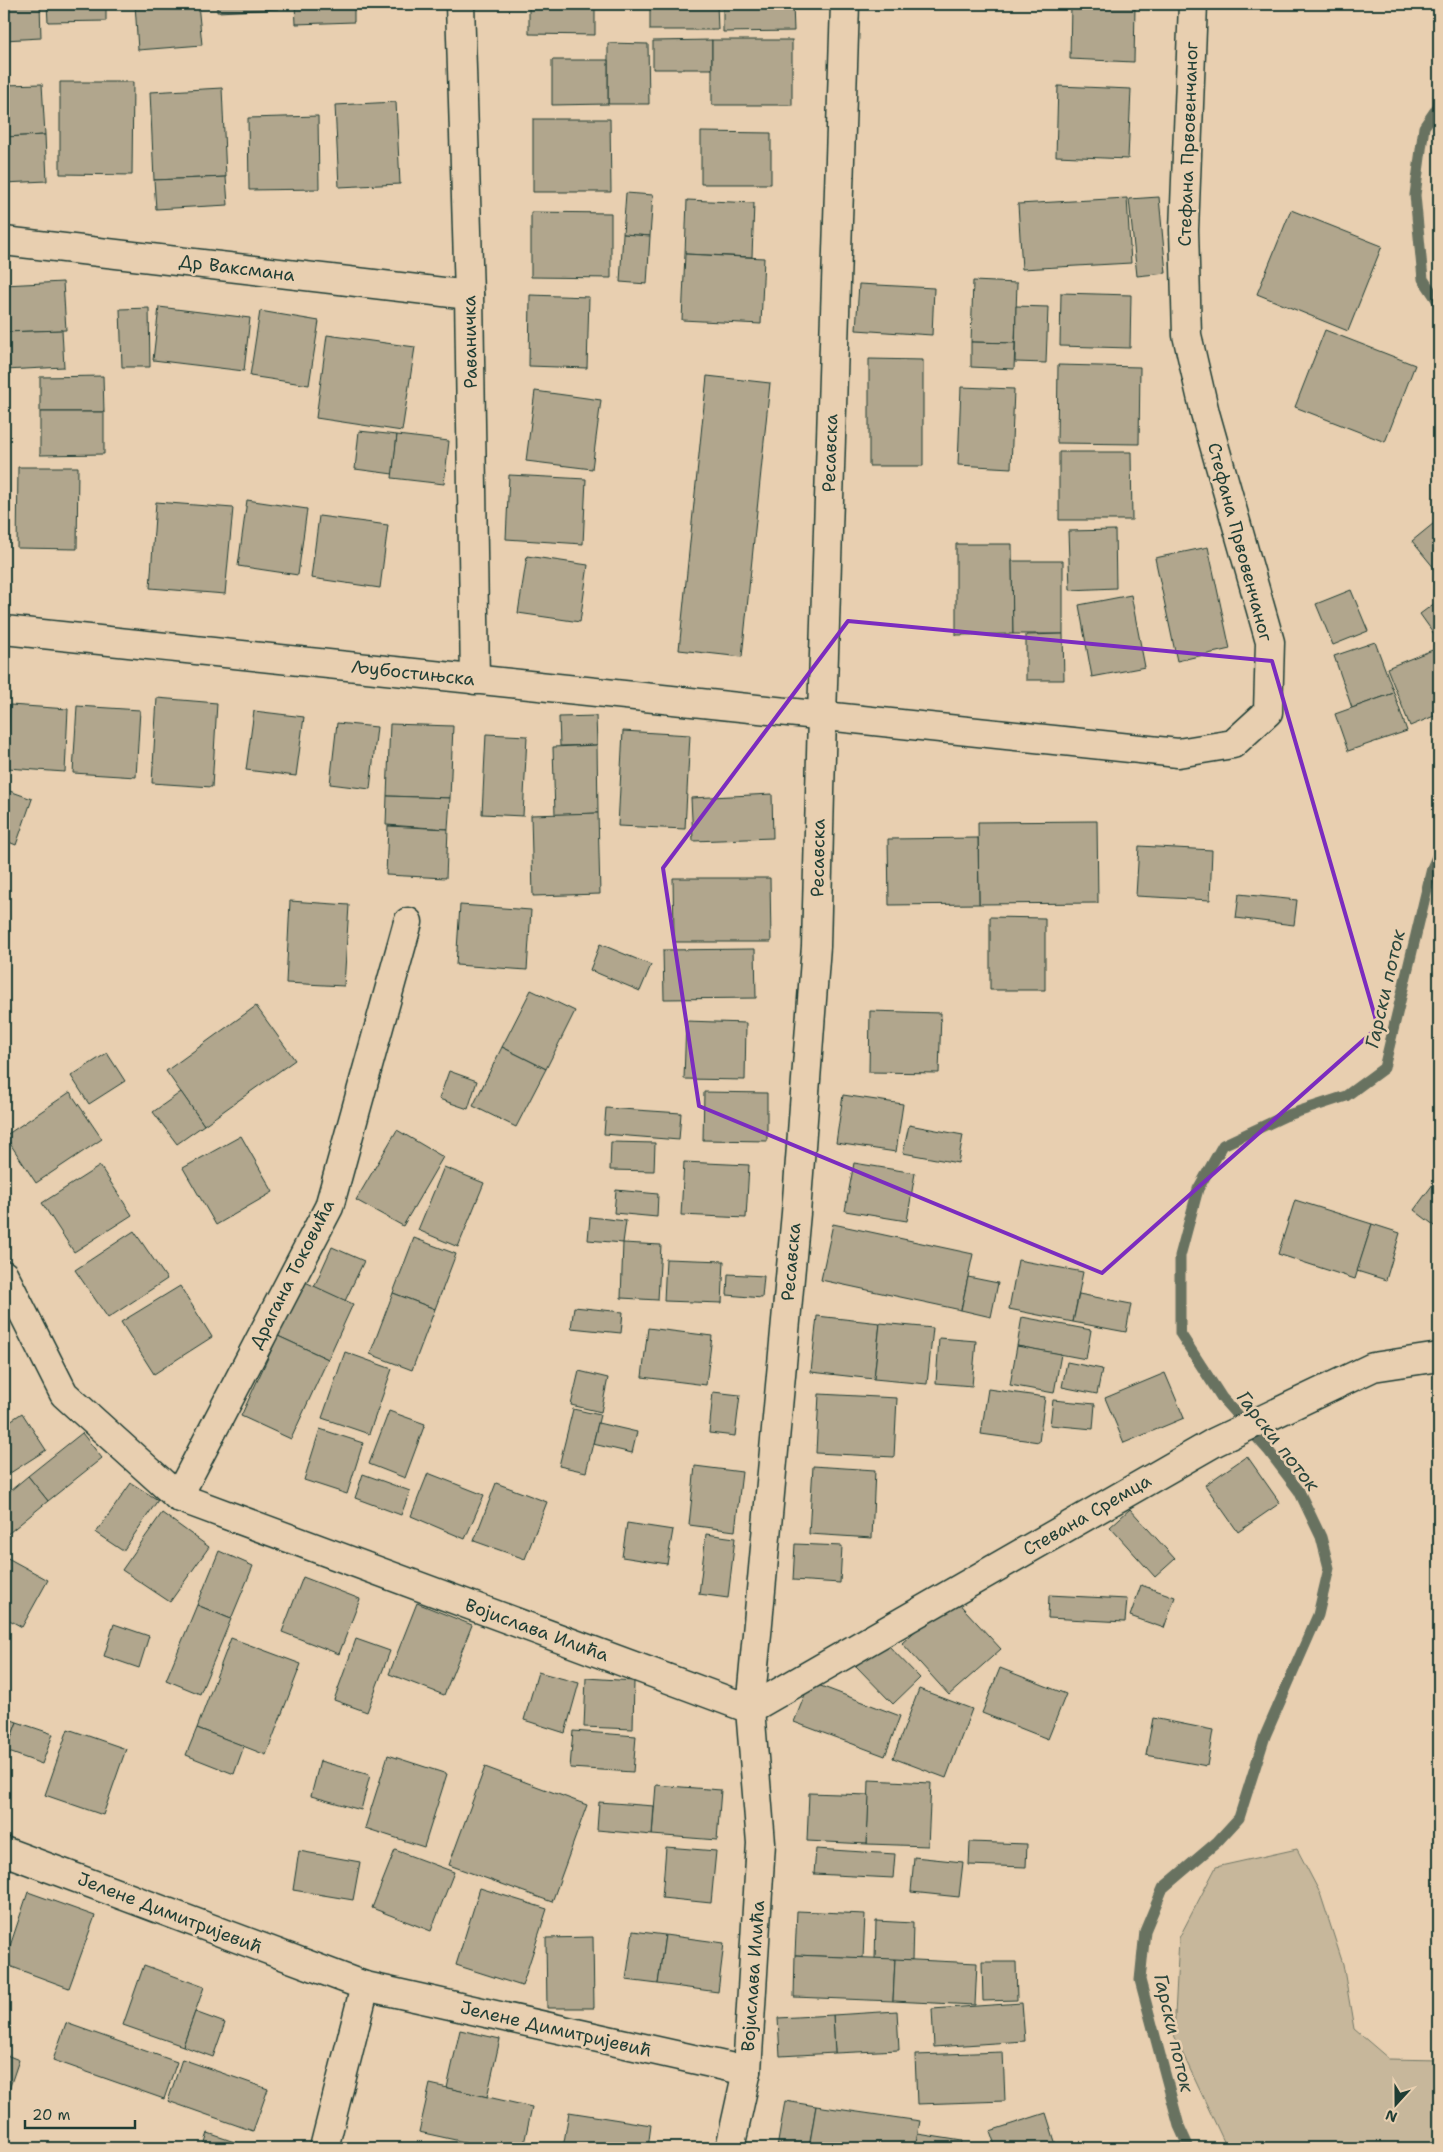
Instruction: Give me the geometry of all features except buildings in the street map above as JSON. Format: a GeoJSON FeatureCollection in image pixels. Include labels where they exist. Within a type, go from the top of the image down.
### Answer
{"type":"FeatureCollection","features":[{"type":"Feature","properties":{"kind":"street","name":"Раваничка"},"geometry":{"type":"LineString","coordinates":[[460,4],[470,295],[475,680]]}},
{"type":"Feature","properties":{"kind":"street","name":"Ресавска"},"geometry":{"type":"LineString","coordinates":[[750,1709],[796,1213],[816,946],[845,4]]}},
{"type":"Feature","properties":{"kind":"street","name":"Стефана Првовенчаног"},"geometry":{"type":"LineString","coordinates":[[822,716],[1178,752],[1233,744],[1268,712],[1270,642],[1205,413],[1187,335],[1184,230],[1193,4]]}},
{"type":"Feature","properties":{"kind":"street","name":"Др Ваксмана"},"geometry":{"type":"LineString","coordinates":[[4,242],[470,295]]}},
{"type":"Feature","properties":{"kind":"street","name":"Љубостињска"},"geometry":{"type":"LineString","coordinates":[[4,630],[822,716]]}},
{"type":"Feature","properties":{"kind":"street","name":"Драгана Токовића"},"geometry":{"type":"LineString","coordinates":[[178,1497],[329,1207],[408,922]]}},
{"type":"Feature","properties":{"kind":"street","name":"Војислава Илића"},"geometry":{"type":"LineString","coordinates":[[4,1276],[64,1394],[178,1497],[750,1709],[761,1843],[747,2071],[730,2148]]}},
{"type":"Feature","properties":{"kind":"street","name":"Стевана Сремца"},"geometry":{"type":"LineString","coordinates":[[750,1709],[1215,1442],[1260,1419],[1373,1367],[1439,1357]]}},
{"type":"Feature","properties":{"kind":"street","name":"Јелене Димитријевић"},"geometry":{"type":"LineString","coordinates":[[4,1851],[364,1986],[747,2071]]}},
{"type":"Feature","properties":{"kind":"street"},"geometry":{"type":"LineString","coordinates":[[324,2148],[364,1986]]}},
{"type":"Feature","properties":{"kind":"highlighted area"},"geometry":{"type":"Polygon","coordinates":[[[848,621],[1272,661],[1378,1027],[1102,1273],[699,1106],[663,868],[848,621]]]}},
{"type":"Feature","properties":{"kind":"shaded area"},"geometry":{"type":"Polygon","coordinates":[[[1297,1849],[1320,1893],[1343,1964],[1354,2029],[1389,2059],[1439,2060],[1439,2148],[1227,2148],[1174,2035],[1179,1938],[1216,1867],[1297,1849]]]}},
{"type":"Feature","properties":{"kind":"waterway","name":"Гарски поток"},"geometry":{"type":"LineString","coordinates":[[1439,105],[1424,127],[1415,195],[1423,279],[1439,303]]}},
{"type":"Feature","properties":{"kind":"waterway","name":"Гарски поток"},"geometry":{"type":"LineString","coordinates":[[1189,2148],[1179,2126],[1140,1980],[1145,1931],[1163,1888],[1217,1842],[1239,1818],[1265,1736],[1318,1615],[1329,1568],[1321,1537],[1299,1491],[1268,1450],[1222,1398],[1180,1333],[1180,1256],[1198,1189],[1223,1145],[1285,1116],[1346,1096],[1384,1068],[1432,868],[1439,852]]}}]}
